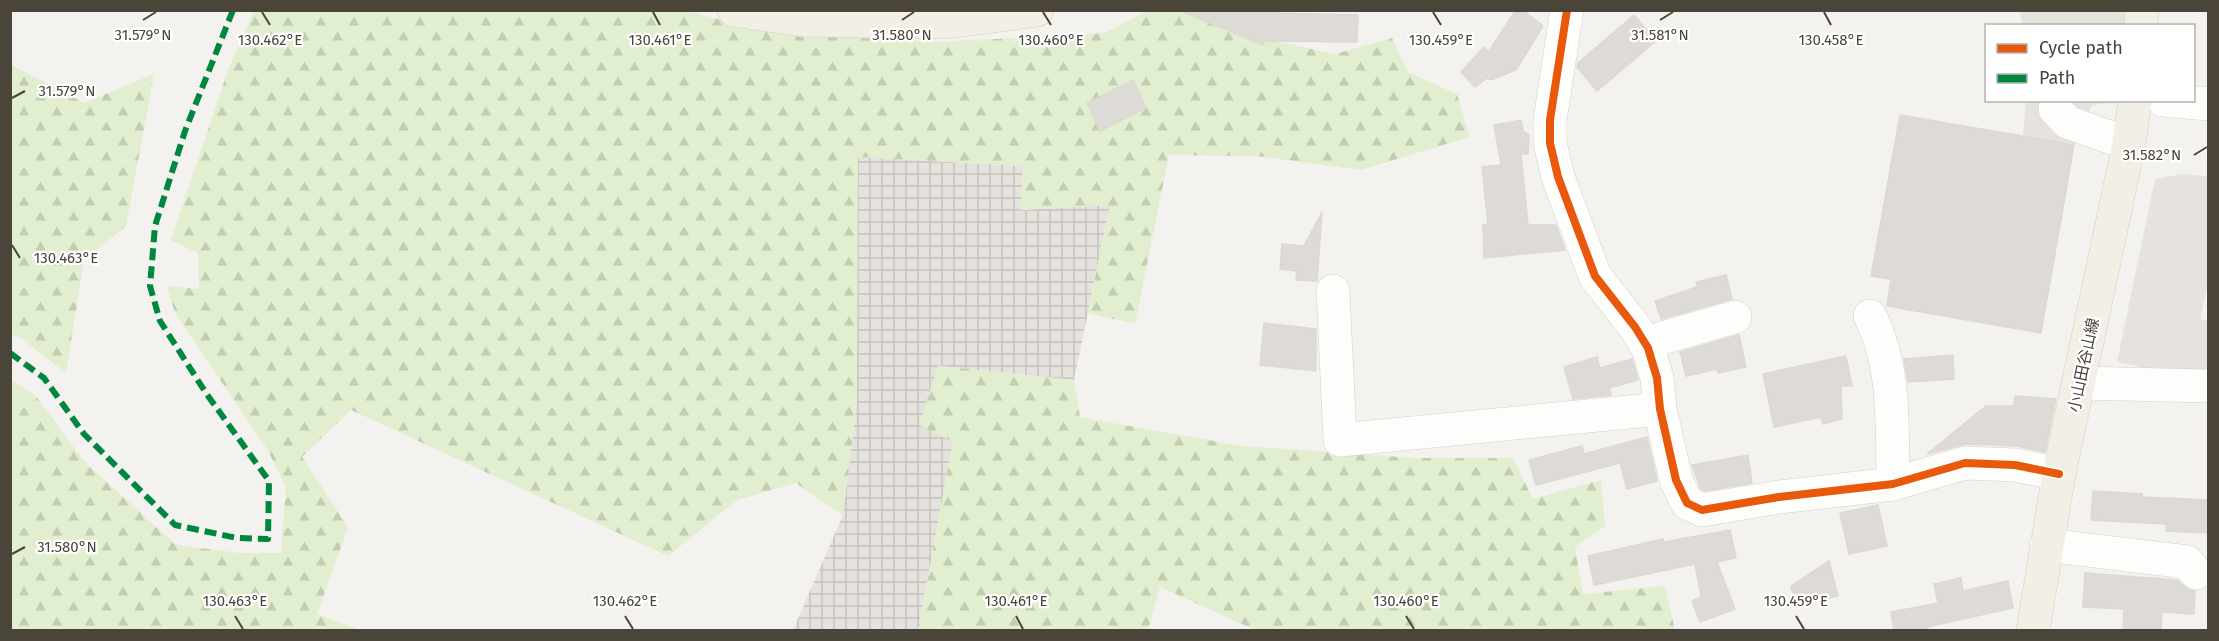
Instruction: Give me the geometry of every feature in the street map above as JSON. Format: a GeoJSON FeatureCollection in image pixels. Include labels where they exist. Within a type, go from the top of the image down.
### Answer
{"type":"FeatureCollection","features":[{"type":"Feature","properties":{"kind":"main road"},"geometry":{"type":"LineString","coordinates":[[734,10],[802,20],[948,22],[1037,10]]}},
{"type":"Feature","properties":{"kind":"main road","name":"小山田谷山線"},"geometry":{"type":"LineString","coordinates":[[2033,630],[2059,474],[2129,144],[2135,102]]}},
{"type":"Feature","properties":{"kind":"street"},"geometry":{"type":"LineString","coordinates":[[1567,10],[1550,120],[1550,143],[1558,177],[1595,276],[1645,343],[1657,378],[1660,409],[1676,480],[1687,503],[1702,510],[1779,497],[1893,484],[1965,463],[2014,465],[2059,474]]}},
{"type":"Feature","properties":{"kind":"street"},"geometry":{"type":"LineString","coordinates":[[2186,102],[2208,104]]}},
{"type":"Feature","properties":{"kind":"street"},"geometry":{"type":"LineString","coordinates":[[2055,110],[2067,122],[2129,144]]}},
{"type":"Feature","properties":{"kind":"street"},"geometry":{"type":"LineString","coordinates":[[1333,291],[1340,440],[1660,409]]}},
{"type":"Feature","properties":{"kind":"street"},"geometry":{"type":"LineString","coordinates":[[1870,316],[1880,334],[1886,362],[1892,418],[1893,484]]}},
{"type":"Feature","properties":{"kind":"street"},"geometry":{"type":"LineString","coordinates":[[1645,343],[1735,317]]}},
{"type":"Feature","properties":{"kind":"street"},"geometry":{"type":"LineString","coordinates":[[2080,383],[2208,386]]}},
{"type":"Feature","properties":{"kind":"street"},"geometry":{"type":"LineString","coordinates":[[2046,545],[2187,562],[2196,573]]}},
{"type":"Feature","properties":{"kind":"shaded area"},"geometry":{"type":"Polygon","coordinates":[[[2020,11],[2137,11],[2136,24],[2022,24],[2020,11]]]}},
{"type":"Feature","properties":{"kind":"shaded area"},"geometry":{"type":"Polygon","coordinates":[[[2026,102],[2118,102],[2092,105],[2074,145],[2023,136],[2026,102]]]}},
{"type":"Feature","properties":{"kind":"shaded area"},"geometry":{"type":"Polygon","coordinates":[[[857,157],[1023,166],[1021,210],[1110,205],[1074,380],[939,366],[953,442],[918,630],[793,630],[843,515],[857,400],[857,157]]]}},
{"type":"Feature","properties":{"kind":"shaded area"},"geometry":{"type":"Polygon","coordinates":[[[2182,174],[2208,176],[2208,284],[2200,319],[2208,321],[2208,372],[2162,371],[2117,362],[2155,179],[2182,174]]]}},
{"type":"Feature","properties":{"kind":"green space"},"geometry":{"type":"Polygon","coordinates":[[[254,11],[685,11],[778,34],[942,42],[1105,33],[1147,11],[1194,11],[1229,31],[1335,54],[1392,38],[1408,72],[1457,94],[1470,137],[1361,170],[1257,156],[1169,155],[1135,324],[1088,313],[1110,205],[1021,210],[1023,166],[858,157],[857,400],[843,516],[796,483],[737,500],[668,556],[351,410],[302,457],[348,527],[317,614],[360,630],[11,630],[10,379],[36,396],[84,461],[176,545],[240,553],[281,553],[286,487],[267,449],[175,313],[167,286],[199,289],[198,253],[171,240],[228,70],[254,11]]]}},
{"type":"Feature","properties":{"kind":"green space"},"geometry":{"type":"Polygon","coordinates":[[[10,64],[84,103],[154,74],[126,226],[84,260],[66,373],[21,338],[11,334],[10,64]]]}},
{"type":"Feature","properties":{"kind":"green space"},"geometry":{"type":"Polygon","coordinates":[[[938,366],[1074,380],[1080,417],[1242,446],[1414,458],[1513,458],[1533,499],[1601,480],[1605,526],[1575,547],[1583,594],[1665,586],[1675,630],[1255,630],[1160,587],[1148,630],[918,630],[953,442],[919,425],[938,366]]]}},
{"type":"Feature","properties":{"kind":"building"},"geometry":{"type":"Polygon","coordinates":[[[1179,10],[1276,10],[1275,13],[1358,15],[1357,42],[1265,41],[1263,45],[1179,10]]]}},
{"type":"Feature","properties":{"kind":"building"},"geometry":{"type":"Polygon","coordinates":[[[1516,10],[1522,10],[1543,26],[1516,70],[1491,80],[1487,78],[1475,87],[1461,72],[1484,47],[1489,51],[1516,10]]]}},
{"type":"Feature","properties":{"kind":"building"},"geometry":{"type":"Polygon","coordinates":[[[1634,15],[1656,41],[1597,91],[1577,67],[1578,63],[1634,15]]]}},
{"type":"Feature","properties":{"kind":"building"},"geometry":{"type":"Polygon","coordinates":[[[1133,80],[1146,108],[1100,131],[1087,103],[1133,80]]]}},
{"type":"Feature","properties":{"kind":"building"},"geometry":{"type":"Polygon","coordinates":[[[1900,115],[2074,145],[2041,333],[1887,306],[1891,279],[1871,276],[1900,115]]]}},
{"type":"Feature","properties":{"kind":"building"},"geometry":{"type":"Polygon","coordinates":[[[1521,120],[1523,131],[1529,135],[1528,154],[1521,154],[1528,225],[1556,225],[1565,250],[1484,258],[1483,225],[1488,225],[1482,167],[1501,165],[1494,125],[1521,120]]]}},
{"type":"Feature","properties":{"kind":"building"},"geometry":{"type":"Polygon","coordinates":[[[1322,212],[1317,281],[1296,280],[1297,271],[1280,269],[1282,244],[1304,246],[1322,212]]]}},
{"type":"Feature","properties":{"kind":"building"},"geometry":{"type":"Polygon","coordinates":[[[1726,275],[1732,299],[1661,319],[1655,301],[1697,287],[1696,282],[1726,275]]]}},
{"type":"Feature","properties":{"kind":"building"},"geometry":{"type":"Polygon","coordinates":[[[1264,323],[1316,329],[1316,371],[1260,365],[1264,323]]]}},
{"type":"Feature","properties":{"kind":"building"},"geometry":{"type":"Polygon","coordinates":[[[1739,335],[1746,367],[1718,373],[1717,369],[1686,376],[1680,352],[1739,335]]]}},
{"type":"Feature","properties":{"kind":"building"},"geometry":{"type":"Polygon","coordinates":[[[1953,355],[1954,379],[1908,382],[1904,359],[1953,355]]]}},
{"type":"Feature","properties":{"kind":"building"},"geometry":{"type":"Polygon","coordinates":[[[1846,356],[1852,386],[1841,386],[1842,419],[1823,424],[1821,417],[1774,427],[1763,374],[1846,356]]]}},
{"type":"Feature","properties":{"kind":"building"},"geometry":{"type":"Polygon","coordinates":[[[1597,357],[1600,368],[1632,359],[1638,380],[1609,388],[1611,395],[1573,399],[1564,367],[1597,357]]]}},
{"type":"Feature","properties":{"kind":"building"},"geometry":{"type":"Polygon","coordinates":[[[2015,396],[2056,399],[2045,452],[2016,446],[1966,444],[1927,454],[1986,406],[2014,406],[2015,396]]]}},
{"type":"Feature","properties":{"kind":"building"},"geometry":{"type":"Polygon","coordinates":[[[1647,437],[1657,481],[1627,489],[1620,463],[1536,485],[1529,460],[1582,446],[1584,454],[1647,437]]]}},
{"type":"Feature","properties":{"kind":"building"},"geometry":{"type":"Polygon","coordinates":[[[1748,455],[1752,483],[1705,491],[1701,489],[1692,465],[1748,455]]]}},
{"type":"Feature","properties":{"kind":"building"},"geometry":{"type":"Polygon","coordinates":[[[2093,491],[2142,494],[2142,497],[2208,500],[2208,533],[2166,531],[2166,524],[2091,520],[2093,491]]]}},
{"type":"Feature","properties":{"kind":"building"},"geometry":{"type":"Polygon","coordinates":[[[1878,505],[1887,546],[1849,554],[1840,513],[1878,505]]]}},
{"type":"Feature","properties":{"kind":"building"},"geometry":{"type":"Polygon","coordinates":[[[1730,530],[1736,558],[1717,562],[1735,609],[1700,622],[1692,601],[1701,597],[1695,564],[1594,585],[1588,556],[1663,539],[1664,542],[1730,530]]]}},
{"type":"Feature","properties":{"kind":"building"},"geometry":{"type":"Polygon","coordinates":[[[1829,561],[1838,596],[1796,606],[1791,586],[1829,561]]]}},
{"type":"Feature","properties":{"kind":"building"},"geometry":{"type":"Polygon","coordinates":[[[2085,573],[2177,580],[2189,590],[2195,591],[2194,614],[2162,612],[2161,630],[2123,630],[2124,609],[2083,607],[2085,573]]]}},
{"type":"Feature","properties":{"kind":"building"},"geometry":{"type":"Polygon","coordinates":[[[1961,578],[1963,591],[2008,581],[2013,608],[1927,627],[1927,630],[1894,630],[1891,612],[1938,603],[1934,584],[1961,578]]]}},
{"type":"Feature","properties":{"kind":"marked path"},"geometry":{"type":"LineString","coordinates":[[10,353],[44,378],[84,434],[175,525],[237,538],[268,539],[269,481],[206,393],[160,321],[150,286],[155,226],[185,131],[233,10]]}},
{"type":"Feature","properties":{"kind":"cycle path"},"geometry":{"type":"LineString","coordinates":[[1567,10],[1550,120],[1550,143],[1558,177],[1595,276],[1635,327],[1648,348],[1657,378],[1660,409],[1676,480],[1687,503],[1702,510],[1779,497],[1893,484],[1965,463],[2015,465],[2059,474]]}}]}
